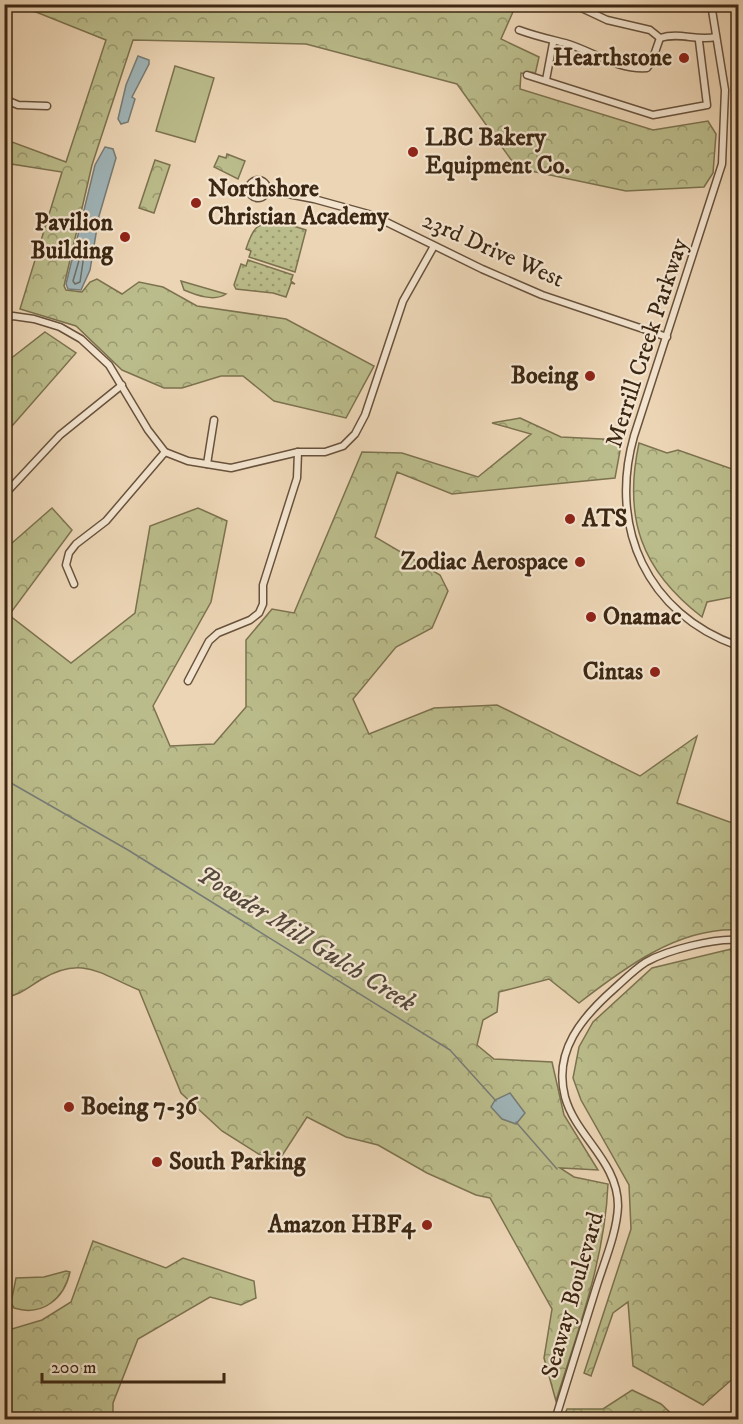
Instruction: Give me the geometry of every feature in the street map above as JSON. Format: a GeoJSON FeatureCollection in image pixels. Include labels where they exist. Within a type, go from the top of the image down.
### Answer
{"type":"FeatureCollection","features":[{"type":"Feature","properties":{"kind":"street"},"geometry":{"type":"LineString","coordinates":[[573,4],[607,20],[650,30],[660,38]]}},
{"type":"Feature","properties":{"kind":"street","name":"Merrill Creek Parkway"},"geometry":{"type":"LineString","coordinates":[[711,4],[726,111],[722,164],[628,455],[625,494],[627,522],[639,559],[658,589],[694,625],[738,646]]}},
{"type":"Feature","properties":{"kind":"street"},"geometry":{"type":"LineString","coordinates":[[519,30],[553,43],[564,43],[612,63],[636,68],[647,68],[652,61],[660,38]]}},
{"type":"Feature","properties":{"kind":"street"},"geometry":{"type":"LineString","coordinates":[[660,38],[675,34],[699,41],[716,38]]}},
{"type":"Feature","properties":{"kind":"street"},"geometry":{"type":"LineString","coordinates":[[527,75],[653,115],[707,105],[699,41]]}},
{"type":"Feature","properties":{"kind":"street"},"geometry":{"type":"LineString","coordinates":[[546,80],[553,43]]}},
{"type":"Feature","properties":{"kind":"street"},"geometry":{"type":"LineString","coordinates":[[4,99],[18,105],[47,106]]}},
{"type":"Feature","properties":{"kind":"street","name":"23rd Drive West"},"geometry":{"type":"LineString","coordinates":[[267,190],[314,199],[372,215],[542,295],[668,337]]}},
{"type":"Feature","properties":{"kind":"street"},"geometry":{"type":"LineString","coordinates":[[4,319],[13,316],[34,319],[70,333],[109,365],[148,430],[165,452],[231,468],[298,452],[325,452],[343,446],[356,434],[365,415],[403,301],[434,246]]}},
{"type":"Feature","properties":{"kind":"street"},"geometry":{"type":"LineString","coordinates":[[4,495],[60,435],[122,385]]}},
{"type":"Feature","properties":{"kind":"street"},"geometry":{"type":"LineString","coordinates":[[207,464],[214,420]]}},
{"type":"Feature","properties":{"kind":"street"},"geometry":{"type":"LineString","coordinates":[[74,584],[66,565],[69,553],[76,544],[106,521],[165,452]]}},
{"type":"Feature","properties":{"kind":"street"},"geometry":{"type":"LineString","coordinates":[[188,681],[209,641],[218,633],[250,620],[263,604],[263,585],[297,478],[298,452]]}},
{"type":"Feature","properties":{"kind":"street","name":"Seaway Boulevard"},"geometry":{"type":"LineString","coordinates":[[555,1419],[604,1264],[616,1223],[618,1206],[613,1178],[566,1099],[561,1078],[567,1047],[582,1020],[644,963],[673,952],[738,940]]}},
{"type":"Feature","properties":{"kind":"green space"},"geometry":{"type":"Polygon","coordinates":[[[5,4],[516,5],[501,39],[539,57],[535,75],[521,73],[520,89],[653,130],[708,121],[716,134],[713,173],[704,187],[626,191],[517,168],[457,84],[306,44],[133,40],[92,165],[64,286],[66,290],[82,292],[90,282],[97,279],[122,294],[139,282],[163,287],[197,306],[286,319],[374,366],[346,418],[274,401],[243,376],[221,376],[182,388],[164,388],[122,370],[76,326],[20,309],[62,172],[5,163],[4,139],[66,162],[106,40],[26,8],[5,10],[5,4]]]}},
{"type":"Feature","properties":{"kind":"green space"},"geometry":{"type":"Polygon","coordinates":[[[175,66],[214,78],[195,142],[156,131],[175,66]]]}},
{"type":"Feature","properties":{"kind":"green space"},"geometry":{"type":"Polygon","coordinates":[[[227,154],[245,161],[238,179],[214,167],[219,156],[226,158],[227,154]]]}},
{"type":"Feature","properties":{"kind":"green space"},"geometry":{"type":"Polygon","coordinates":[[[155,160],[170,165],[154,213],[139,208],[155,160]]]}},
{"type":"Feature","properties":{"kind":"green space"},"geometry":{"type":"Polygon","coordinates":[[[281,222],[306,230],[295,272],[249,257],[251,251],[246,249],[257,227],[266,223],[281,222]]]}},
{"type":"Feature","properties":{"kind":"green space"},"geometry":{"type":"Polygon","coordinates":[[[248,260],[293,275],[291,281],[295,284],[291,283],[286,297],[273,293],[236,289],[234,285],[241,264],[246,266],[248,260]]]}},
{"type":"Feature","properties":{"kind":"green space"},"geometry":{"type":"Polygon","coordinates":[[[181,281],[226,294],[211,298],[199,296],[184,290],[181,281]]]}},
{"type":"Feature","properties":{"kind":"green space"},"geometry":{"type":"Polygon","coordinates":[[[45,332],[76,353],[5,434],[5,363],[45,332]]]}},
{"type":"Feature","properties":{"kind":"green space"},"geometry":{"type":"Polygon","coordinates":[[[520,418],[561,437],[622,440],[615,478],[452,494],[397,472],[375,537],[440,575],[448,591],[432,628],[396,647],[353,699],[369,734],[434,708],[497,705],[640,776],[697,736],[677,803],[738,825],[738,930],[695,935],[653,952],[615,976],[579,1003],[549,979],[499,992],[497,1012],[483,1020],[477,1045],[494,1059],[552,1062],[564,1115],[598,1170],[560,1168],[574,1177],[608,1184],[602,1240],[596,1267],[556,1401],[544,1358],[552,1309],[490,1198],[476,1195],[427,1173],[378,1145],[346,1137],[307,1117],[276,1165],[222,1131],[181,1093],[139,990],[102,973],[69,968],[42,979],[20,993],[5,997],[4,550],[52,508],[72,530],[9,615],[71,663],[135,613],[150,526],[198,508],[227,521],[211,602],[153,706],[170,746],[214,744],[246,707],[246,640],[272,609],[294,613],[362,452],[402,453],[478,477],[531,434],[492,423],[520,418]]]}},
{"type":"Feature","properties":{"kind":"green space"},"geometry":{"type":"Polygon","coordinates":[[[639,443],[667,453],[678,450],[732,469],[738,469],[738,596],[707,602],[702,617],[664,581],[651,561],[642,540],[636,519],[634,495],[639,443]]]}},
{"type":"Feature","properties":{"kind":"green space"},"geometry":{"type":"Polygon","coordinates":[[[731,949],[738,950],[738,1374],[703,1405],[633,1366],[628,1302],[613,1313],[591,1376],[584,1373],[631,1229],[629,1185],[581,1100],[573,1078],[579,1047],[593,1022],[652,968],[731,949]]]}},
{"type":"Feature","properties":{"kind":"green space"},"geometry":{"type":"Polygon","coordinates":[[[93,1241],[166,1268],[183,1258],[254,1281],[256,1298],[241,1305],[210,1297],[138,1339],[113,1403],[113,1419],[5,1419],[5,1331],[42,1320],[71,1302],[93,1241]]]}},
{"type":"Feature","properties":{"kind":"green space"},"geometry":{"type":"Polygon","coordinates":[[[70,1272],[67,1282],[57,1298],[50,1304],[34,1310],[14,1308],[11,1303],[16,1278],[44,1277],[70,1272]]]}},
{"type":"Feature","properties":{"kind":"green space"},"geometry":{"type":"Polygon","coordinates":[[[632,1390],[661,1404],[677,1419],[563,1419],[567,1409],[603,1409],[632,1390]]]}},
{"type":"Feature","properties":{"kind":"water"},"geometry":{"type":"Polygon","coordinates":[[[138,56],[149,60],[149,64],[132,97],[135,99],[128,122],[121,124],[118,119],[126,85],[138,56]]]}},
{"type":"Feature","properties":{"kind":"water"},"geometry":{"type":"Polygon","coordinates":[[[105,147],[113,149],[116,158],[99,216],[90,270],[81,290],[68,289],[66,284],[95,165],[105,147]]]}},
{"type":"Feature","properties":{"kind":"water"},"geometry":{"type":"Polygon","coordinates":[[[510,1093],[525,1113],[516,1124],[502,1119],[491,1107],[495,1100],[510,1093]]]}},
{"type":"Feature","properties":{"kind":"waterway","name":"Powder Mill Gulch Creek"},"geometry":{"type":"LineString","coordinates":[[4,779],[128,850],[450,1050],[496,1101]]}},
{"type":"Feature","properties":{"kind":"waterway","name":"Powder Mill Gulch Creek"},"geometry":{"type":"LineString","coordinates":[[516,1122],[557,1169]]}},
{"type":"Feature","properties":{"kind":"place","name":"Hearthstone"},"geometry":{"type":"Point","coordinates":[684,58]}},
{"type":"Feature","properties":{"kind":"place","name":"LBC Bakery Equipment Co."},"geometry":{"type":"Point","coordinates":[413,152]}},
{"type":"Feature","properties":{"kind":"place","name":"Northshore Christian Academy"},"geometry":{"type":"Point","coordinates":[196,203]}},
{"type":"Feature","properties":{"kind":"place","name":"Pavilion Building"},"geometry":{"type":"Point","coordinates":[125,237]}},
{"type":"Feature","properties":{"kind":"place","name":"Boeing"},"geometry":{"type":"Point","coordinates":[590,376]}},
{"type":"Feature","properties":{"kind":"place","name":"ATS"},"geometry":{"type":"Point","coordinates":[570,519]}},
{"type":"Feature","properties":{"kind":"place","name":"Zodiac Aerospace"},"geometry":{"type":"Point","coordinates":[580,562]}},
{"type":"Feature","properties":{"kind":"place","name":"Onamac"},"geometry":{"type":"Point","coordinates":[591,617]}},
{"type":"Feature","properties":{"kind":"place","name":"Cintas"},"geometry":{"type":"Point","coordinates":[655,672]}},
{"type":"Feature","properties":{"kind":"place","name":"Boeing 7-36"},"geometry":{"type":"Point","coordinates":[69,1107]}},
{"type":"Feature","properties":{"kind":"place","name":"South Parking"},"geometry":{"type":"Point","coordinates":[157,1162]}},
{"type":"Feature","properties":{"kind":"place","name":"Amazon HBF4"},"geometry":{"type":"Point","coordinates":[427,1225]}}]}
